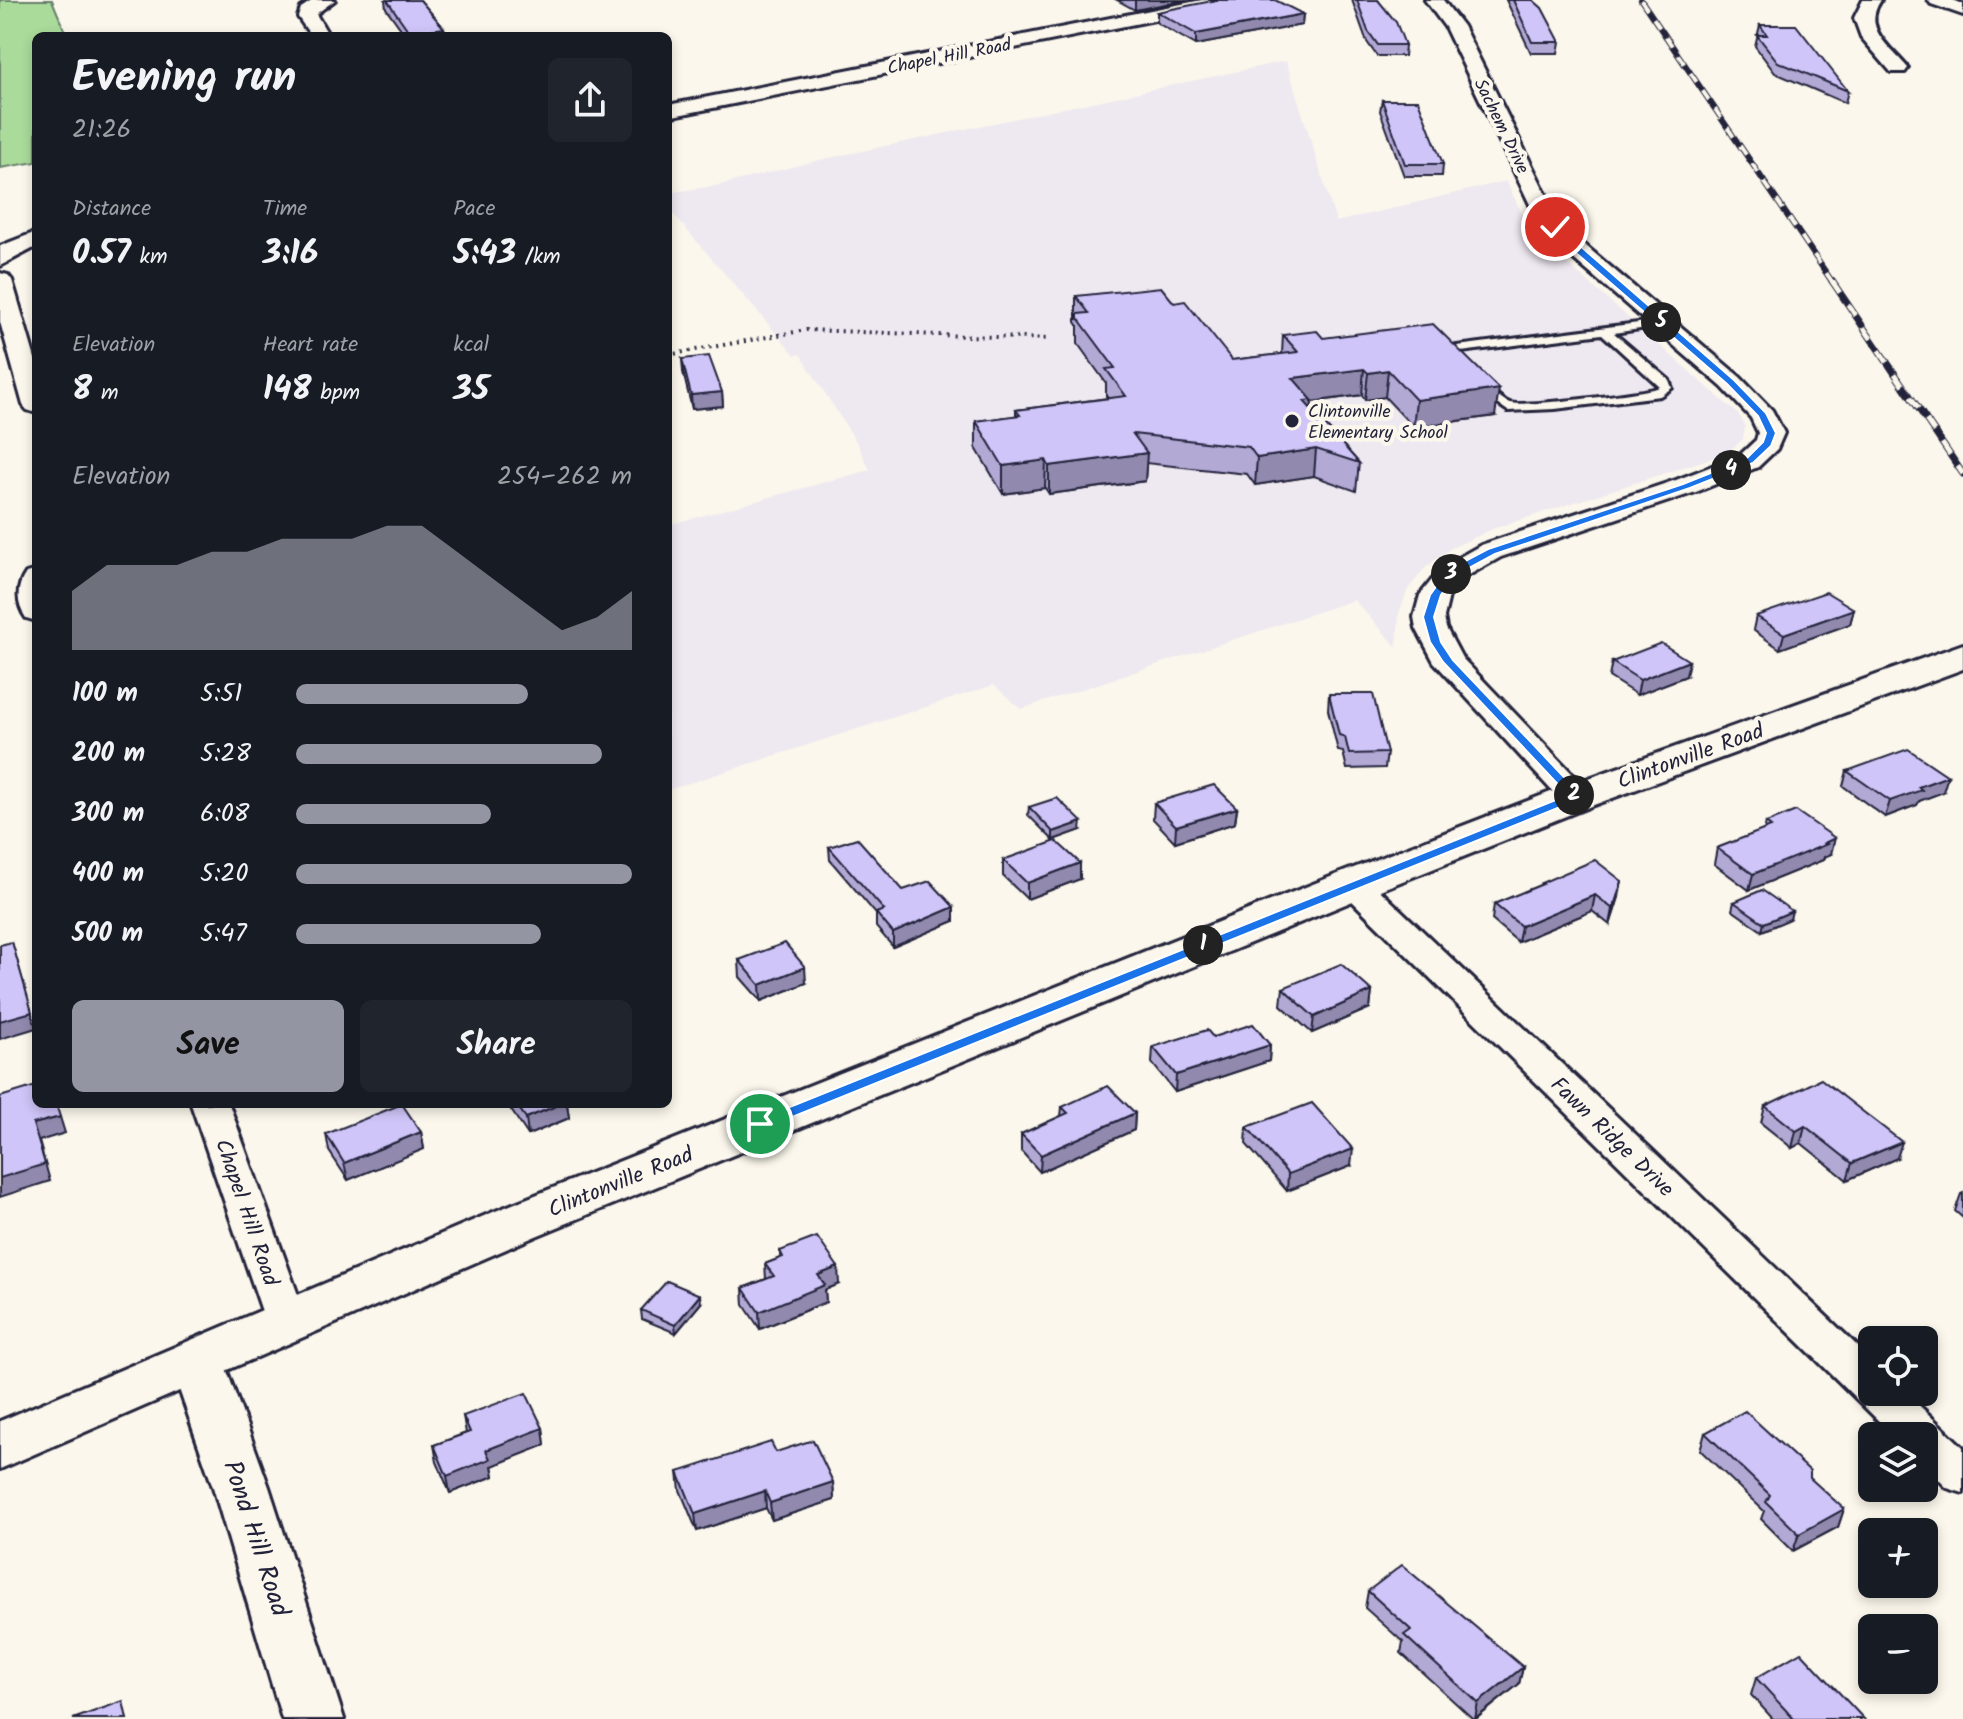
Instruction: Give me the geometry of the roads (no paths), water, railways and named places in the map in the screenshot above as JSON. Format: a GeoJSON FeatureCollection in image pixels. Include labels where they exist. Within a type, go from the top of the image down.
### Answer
{"type":"FeatureCollection","features":[{"type":"Feature","properties":{"kind":"main road","name":"Clintonville Road"},"geometry":{"type":"LineString","coordinates":[[0,1446],[286,1320],[1354,884],[1576,797],[1963,656]]}},
{"type":"Feature","properties":{"kind":"street"},"geometry":{"type":"LineString","coordinates":[[318,32],[307,12],[326,0]]}},
{"type":"Feature","properties":{"kind":"street","name":"Chapel Hill Road"},"geometry":{"type":"LineString","coordinates":[[672,110],[1230,0]]}},
{"type":"Feature","properties":{"kind":"street","name":"Sachem Drive"},"geometry":{"type":"LineString","coordinates":[[1434,0],[1454,26],[1543,210],[1571,245],[1731,382],[1763,415],[1771,433],[1760,453],[1730,470],[1478,557],[1452,573],[1431,605],[1431,628],[1435,642],[1449,662],[1576,797]]}},
{"type":"Feature","properties":{"kind":"street"},"geometry":{"type":"LineString","coordinates":[[1872,0],[1863,19],[1866,30],[1876,47],[1898,68]]}},
{"type":"Feature","properties":{"kind":"street"},"geometry":{"type":"LineString","coordinates":[[1937,0],[1963,10]]}},
{"type":"Feature","properties":{"kind":"street"},"geometry":{"type":"LineString","coordinates":[[0,259],[4,252],[32,241]]}},
{"type":"Feature","properties":{"kind":"street"},"geometry":{"type":"LineString","coordinates":[[0,280],[32,391]]}},
{"type":"Feature","properties":{"kind":"street","name":"Fawn Ridge Drive"},"geometry":{"type":"LineString","coordinates":[[1354,884],[1858,1373]]}},
{"type":"Feature","properties":{"kind":"street","name":"Chapel Hill Road"},"geometry":{"type":"LineString","coordinates":[[211,1108],[286,1320]]}},
{"type":"Feature","properties":{"kind":"street","name":"Pond Hill Road"},"geometry":{"type":"LineString","coordinates":[[196,1360],[241,1487],[313,1719]]}},
{"type":"Feature","properties":{"kind":"street"},"geometry":{"type":"LineString","coordinates":[[1891,1406],[1908,1422]]}},
{"type":"Feature","properties":{"kind":"street"},"geometry":{"type":"LineString","coordinates":[[1938,1451],[1963,1475]]}},
{"type":"Feature","properties":{"kind":"lane"},"geometry":{"type":"LineString","coordinates":[[1604,330],[1665,383],[1666,388],[1660,392],[1555,405],[1508,407],[1500,403],[1453,357],[1457,349],[1491,344],[1604,330],[1662,323]]}},
{"type":"Feature","properties":{"kind":"railway"},"geometry":{"type":"LineString","coordinates":[[1641,0],[1833,283]]}},
{"type":"Feature","properties":{"kind":"railway"},"geometry":{"type":"LineString","coordinates":[[1832,281],[1963,474]]}},
{"type":"Feature","properties":{"kind":"place","name":"Clintonville Elementary School"},"geometry":{"type":"Point","coordinates":[1292,421]}}]}
